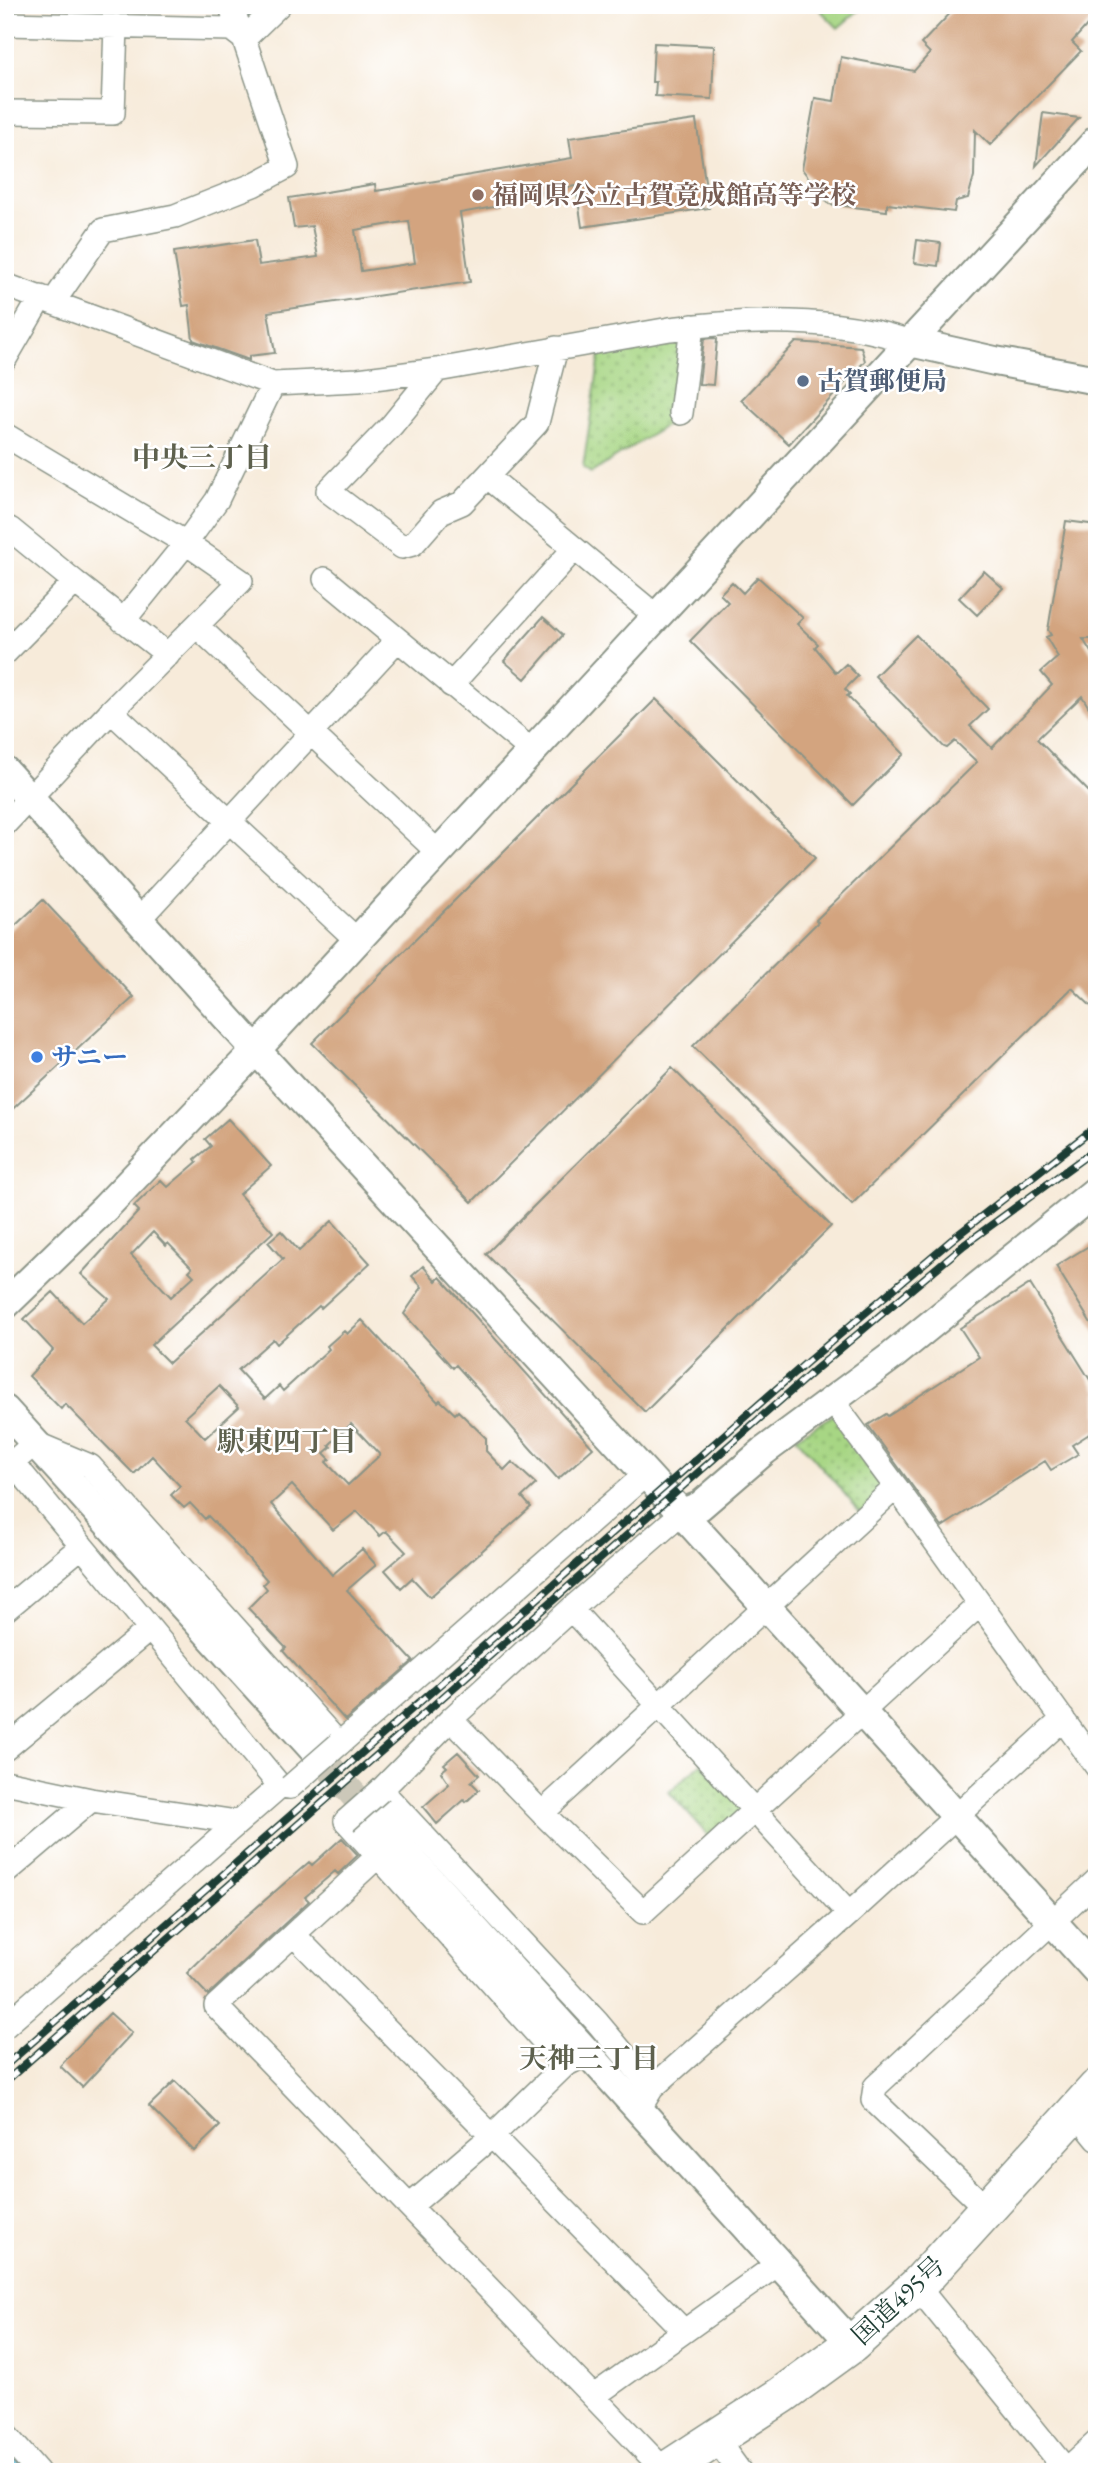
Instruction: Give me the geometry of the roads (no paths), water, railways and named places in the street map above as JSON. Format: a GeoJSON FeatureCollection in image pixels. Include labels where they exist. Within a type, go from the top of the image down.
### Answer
{"type":"FeatureCollection","features":[{"type":"Feature","properties":{"kind":"highway","name":"国道495号"},"geometry":{"type":"LineString","coordinates":[[665,2472],[782,2395],[852,2344],[918,2286],[986,2208],[1089,2113]]}},
{"type":"Feature","properties":{"kind":"street"},"geometry":{"type":"LineString","coordinates":[[5,359],[47,299],[103,230],[175,216],[253,185],[287,166],[230,5]]}},
{"type":"Feature","properties":{"kind":"street"},"geometry":{"type":"LineString","coordinates":[[244,39],[279,5]]}},
{"type":"Feature","properties":{"kind":"street"},"geometry":{"type":"LineString","coordinates":[[5,24],[231,29],[244,39]]}},
{"type":"Feature","properties":{"kind":"street"},"geometry":{"type":"LineString","coordinates":[[5,112],[113,113],[116,26]]}},
{"type":"Feature","properties":{"kind":"street"},"geometry":{"type":"LineString","coordinates":[[5,1305],[105,1208],[256,1050],[1096,142]]}},
{"type":"Feature","properties":{"kind":"street"},"geometry":{"type":"LineString","coordinates":[[5,285],[273,384],[358,380],[437,370],[692,326],[751,323],[814,324],[888,334],[910,342],[1097,380]]}},
{"type":"Feature","properties":{"kind":"street"},"geometry":{"type":"LineString","coordinates":[[681,413],[692,326]]}},
{"type":"Feature","properties":{"kind":"street"},"geometry":{"type":"LineString","coordinates":[[437,370],[392,425],[328,491],[402,547],[413,544],[441,512],[462,503],[537,423],[555,348]]}},
{"type":"Feature","properties":{"kind":"street"},"geometry":{"type":"LineString","coordinates":[[123,621],[217,500],[273,384]]}},
{"type":"Feature","properties":{"kind":"street"},"geometry":{"type":"LineString","coordinates":[[5,435],[186,543],[241,581],[5,824]]}},
{"type":"Feature","properties":{"kind":"street"},"geometry":{"type":"LineString","coordinates":[[488,477],[656,616]]}},
{"type":"Feature","properties":{"kind":"street"},"geometry":{"type":"LineString","coordinates":[[10,529],[168,655]]}},
{"type":"Feature","properties":{"kind":"street"},"geometry":{"type":"LineString","coordinates":[[451,685],[574,549]]}},
{"type":"Feature","properties":{"kind":"street"},"geometry":{"type":"LineString","coordinates":[[325,579],[532,751]]}},
{"type":"Feature","properties":{"kind":"street"},"geometry":{"type":"LineString","coordinates":[[5,653],[75,582]]}},
{"type":"Feature","properties":{"kind":"street"},"geometry":{"type":"LineString","coordinates":[[198,627],[439,853]]}},
{"type":"Feature","properties":{"kind":"street"},"geometry":{"type":"LineString","coordinates":[[139,919],[397,639]]}},
{"type":"Feature","properties":{"kind":"street"},"geometry":{"type":"LineString","coordinates":[[111,712],[358,941]]}},
{"type":"Feature","properties":{"kind":"street"},"geometry":{"type":"LineString","coordinates":[[5,771],[256,1050],[682,1513],[1097,1971]]}},
{"type":"Feature","properties":{"kind":"street"},"geometry":{"type":"LineString","coordinates":[[367,1809],[451,1718],[682,1513],[700,1506],[764,1451],[891,1356],[1097,1190]]}},
{"type":"Feature","properties":{"kind":"street"},"geometry":{"type":"LineString","coordinates":[[831,1399],[1097,1767]]}},
{"type":"Feature","properties":{"kind":"street"},"geometry":{"type":"LineString","coordinates":[[5,1410],[327,1747]]}},
{"type":"Feature","properties":{"kind":"street"},"geometry":{"type":"LineString","coordinates":[[35,1443],[7,1466],[24,1476],[285,1787]]}},
{"type":"Feature","properties":{"kind":"street"},"geometry":{"type":"LineString","coordinates":[[5,2026],[178,1877],[237,1822],[285,1787],[327,1747],[646,1474]]}},
{"type":"Feature","properties":{"kind":"street"},"geometry":{"type":"LineString","coordinates":[[542,1813],[896,1487]]}},
{"type":"Feature","properties":{"kind":"street"},"geometry":{"type":"LineString","coordinates":[[5,1610],[82,1546]]}},
{"type":"Feature","properties":{"kind":"street"},"geometry":{"type":"LineString","coordinates":[[451,1718],[542,1813],[643,1912],[980,1604]]}},
{"type":"Feature","properties":{"kind":"street"},"geometry":{"type":"LineString","coordinates":[[571,1609],[849,1914]]}},
{"type":"Feature","properties":{"kind":"street"},"geometry":{"type":"LineString","coordinates":[[5,1749],[150,1629]]}},
{"type":"Feature","properties":{"kind":"street"},"geometry":{"type":"LineString","coordinates":[[645,2099],[1063,1719]]}},
{"type":"Feature","properties":{"kind":"street"},"geometry":{"type":"LineString","coordinates":[[5,1782],[91,1800],[237,1822]]}},
{"type":"Feature","properties":{"kind":"street"},"geometry":{"type":"LineString","coordinates":[[5,1873],[91,1800]]}},
{"type":"Feature","properties":{"kind":"street"},"geometry":{"type":"LineString","coordinates":[[367,1809],[378,1856],[577,2059],[645,2099]]}},
{"type":"Feature","properties":{"kind":"street"},"geometry":{"type":"LineString","coordinates":[[367,1809],[577,2059]]}},
{"type":"Feature","properties":{"kind":"street"},"geometry":{"type":"LineString","coordinates":[[367,1809],[597,2022],[645,2099],[778,2264],[852,2344]]}},
{"type":"Feature","properties":{"kind":"street"},"geometry":{"type":"LineString","coordinates":[[378,1856],[216,2006],[665,2472]]}},
{"type":"Feature","properties":{"kind":"street"},"geometry":{"type":"LineString","coordinates":[[986,2208],[873,2100],[875,2087],[1097,1880]]}},
{"type":"Feature","properties":{"kind":"street"},"geometry":{"type":"LineString","coordinates":[[294,1935],[684,2331]]}},
{"type":"Feature","properties":{"kind":"street"},"geometry":{"type":"LineString","coordinates":[[410,2206],[577,2059]]}},
{"type":"Feature","properties":{"kind":"street"},"geometry":{"type":"LineString","coordinates":[[594,2396],[778,2264]]}},
{"type":"Feature","properties":{"kind":"street"},"geometry":{"type":"LineString","coordinates":[[918,2286],[1066,2471],[1097,2442]]}},
{"type":"Feature","properties":{"kind":"street"},"geometry":{"type":"LineString","coordinates":[[5,2434],[38,2472]]}},
{"type":"Feature","properties":{"kind":"street"},"geometry":{"type":"LineString","coordinates":[[716,2438],[740,2472]]}},
{"type":"Feature","properties":{"kind":"waterway"},"geometry":{"type":"LineString","coordinates":[[244,18],[258,5]]}},
{"type":"Feature","properties":{"kind":"waterway"},"geometry":{"type":"LineString","coordinates":[[5,2466],[10,2472]]}},
{"type":"Feature","properties":{"kind":"tunnel"},"geometry":{"type":"LineString","coordinates":[[315,1751],[373,1817]]}},
{"type":"Feature","properties":{"kind":"railway"},"geometry":{"type":"LineString","coordinates":[[5,2066],[806,1363],[955,1237],[1097,1126]]}},
{"type":"Feature","properties":{"kind":"railway"},"geometry":{"type":"LineString","coordinates":[[5,2082],[816,1369],[964,1245],[1097,1148]]}},
{"type":"Feature","properties":{"kind":"place","name":"福岡県公立古賀竟成館高等学校"},"geometry":{"type":"Point","coordinates":[478,195]}},
{"type":"Feature","properties":{"kind":"place","name":"古賀郵便局"},"geometry":{"type":"Point","coordinates":[803,381]}},
{"type":"Feature","properties":{"kind":"place","name":"サニー"},"geometry":{"type":"Point","coordinates":[37,1057]}},
{"type":"Feature","properties":{"kind":"district","name":"中央三丁目"},"geometry":{"type":"Point","coordinates":[202,457]}},
{"type":"Feature","properties":{"kind":"district","name":"駅東四丁目"},"geometry":{"type":"Point","coordinates":[287,1441]}},
{"type":"Feature","properties":{"kind":"district","name":"天神三丁目"},"geometry":{"type":"Point","coordinates":[589,2058]}}]}
